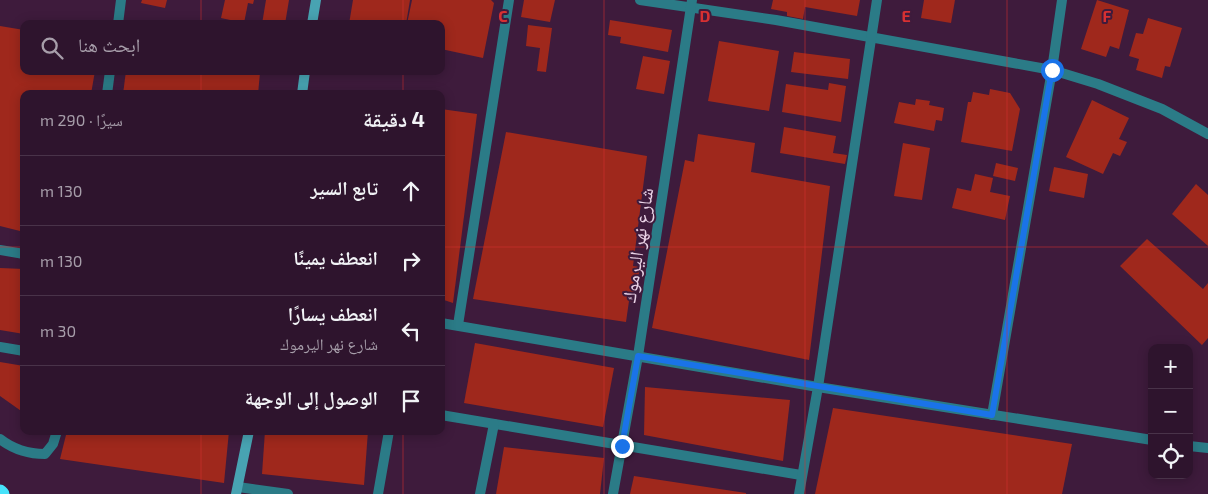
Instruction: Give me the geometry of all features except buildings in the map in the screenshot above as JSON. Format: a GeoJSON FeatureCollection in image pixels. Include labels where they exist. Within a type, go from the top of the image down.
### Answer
{"type":"FeatureCollection","features":[{"type":"Feature","properties":{"kind":"main road"},"geometry":{"type":"LineString","coordinates":[[313,20],[316,0]]}},
{"type":"Feature","properties":{"kind":"main road"},"geometry":{"type":"LineString","coordinates":[[303,90],[304,75]]}},
{"type":"Feature","properties":{"kind":"main road"},"geometry":{"type":"LineString","coordinates":[[237,491],[248,435]]}},
{"type":"Feature","properties":{"kind":"street"},"geometry":{"type":"LineString","coordinates":[[118,20],[121,0]]}},
{"type":"Feature","properties":{"kind":"street"},"geometry":{"type":"LineString","coordinates":[[458,326],[509,0]]}},
{"type":"Feature","properties":{"kind":"street"},"geometry":{"type":"LineString","coordinates":[[640,0],[692,4],[1052,70],[1098,84],[1162,109],[1208,134]]}},
{"type":"Feature","properties":{"kind":"street"},"geometry":{"type":"LineString","coordinates":[[799,494],[818,387],[877,0]]}},
{"type":"Feature","properties":{"kind":"street"},"geometry":{"type":"LineString","coordinates":[[992,415],[1052,70],[1062,0]]}},
{"type":"Feature","properties":{"kind":"street","name":"شارع نهر اليرموك"},"geometry":{"type":"LineString","coordinates":[[614,494],[638,356],[692,4]]}},
{"type":"Feature","properties":{"kind":"street"},"geometry":{"type":"LineString","coordinates":[[108,90],[109,75]]}},
{"type":"Feature","properties":{"kind":"street"},"geometry":{"type":"LineString","coordinates":[[0,250],[20,253]]}},
{"type":"Feature","properties":{"kind":"street"},"geometry":{"type":"LineString","coordinates":[[445,324],[818,387],[1148,439]]}},
{"type":"Feature","properties":{"kind":"street"},"geometry":{"type":"LineString","coordinates":[[0,347],[20,350]]}},
{"type":"Feature","properties":{"kind":"street"},"geometry":{"type":"LineString","coordinates":[[445,416],[801,475]]}},
{"type":"Feature","properties":{"kind":"street"},"geometry":{"type":"LineString","coordinates":[[480,494],[494,424]]}},
{"type":"Feature","properties":{"kind":"street"},"geometry":{"type":"LineString","coordinates":[[0,439],[18,450],[33,454],[45,454],[53,444],[56,435]]}},
{"type":"Feature","properties":{"kind":"street"},"geometry":{"type":"LineString","coordinates":[[378,494],[387,435]]}},
{"type":"Feature","properties":{"kind":"street"},"geometry":{"type":"LineString","coordinates":[[1193,446],[1208,448]]}},
{"type":"Feature","properties":{"kind":"street"},"geometry":{"type":"LineString","coordinates":[[237,491],[288,494]]}},
{"type":"Feature","properties":{"kind":"route"},"geometry":{"type":"LineString","coordinates":[[622,446],[638,356],[992,415],[1052,70]]}}]}
